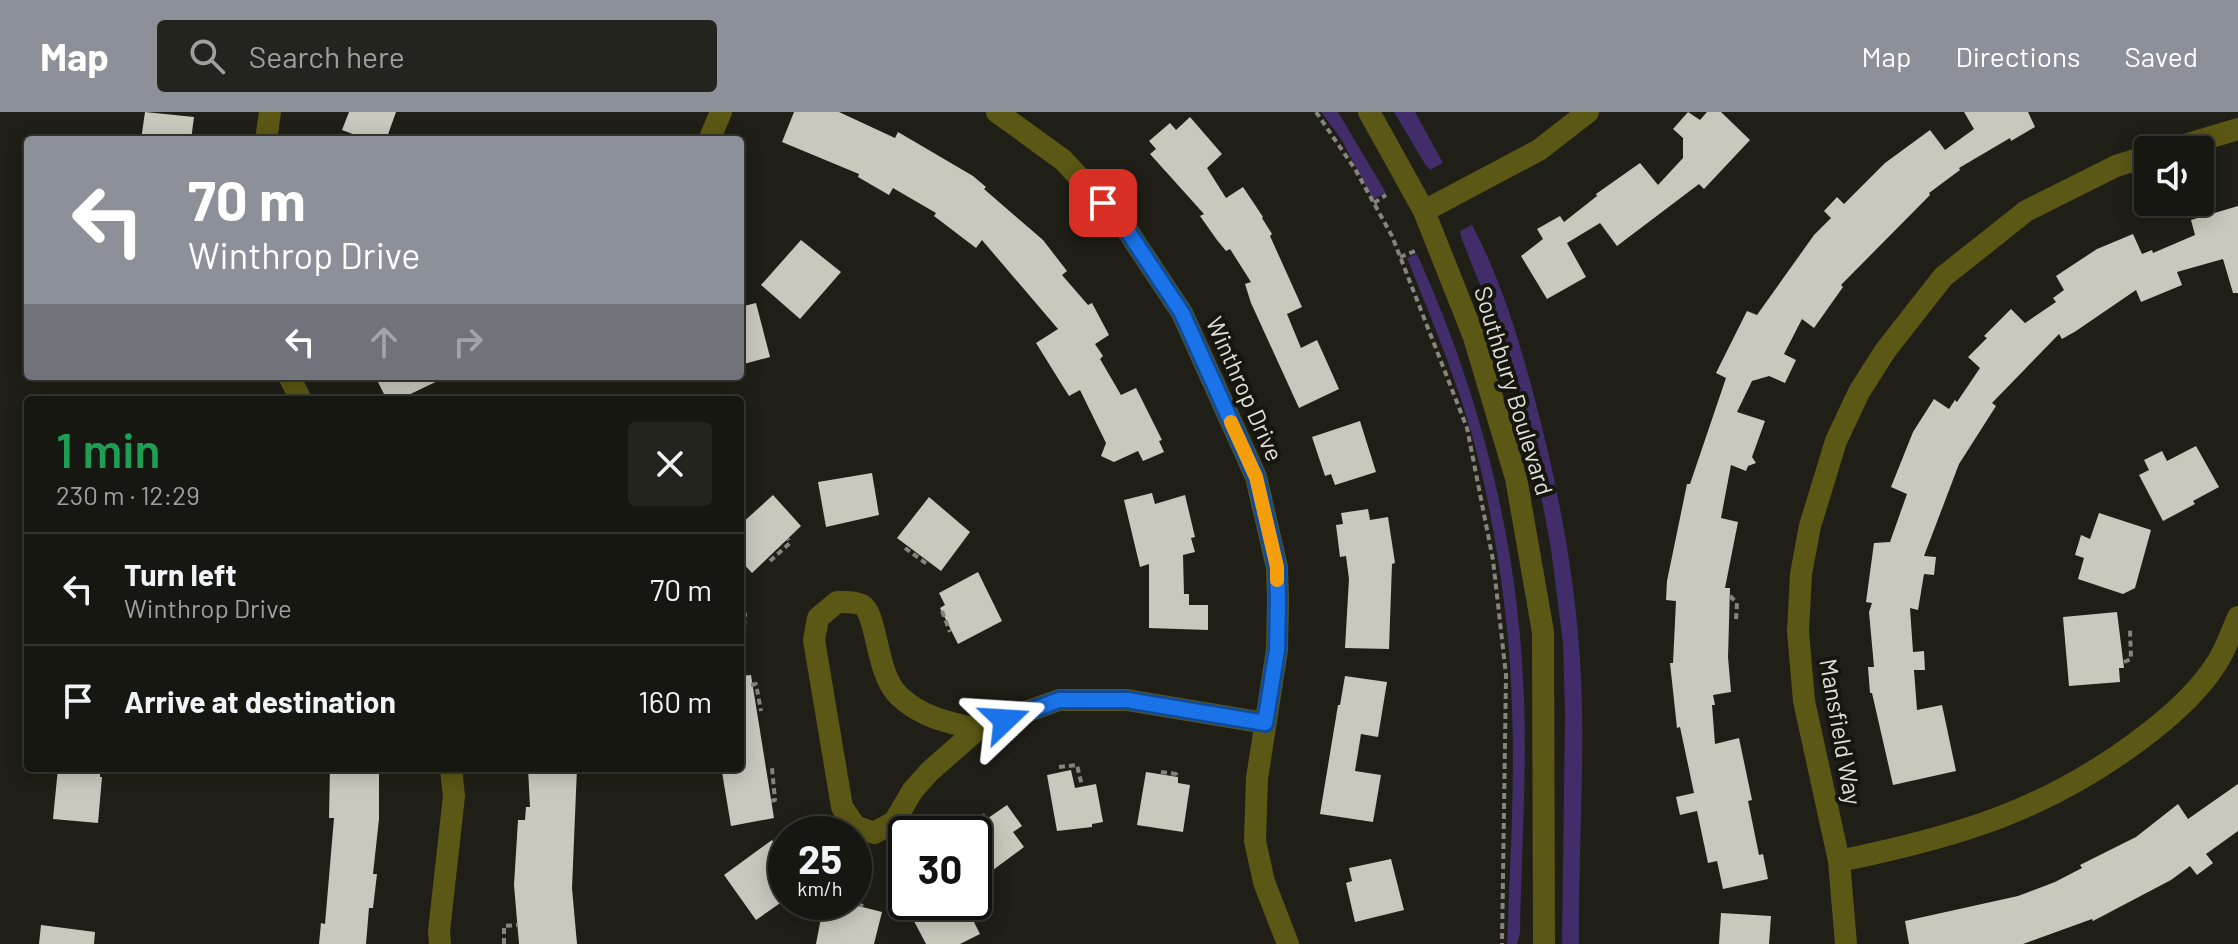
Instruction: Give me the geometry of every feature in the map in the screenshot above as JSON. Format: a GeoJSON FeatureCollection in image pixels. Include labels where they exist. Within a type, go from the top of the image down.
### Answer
{"type":"FeatureCollection","features":[{"type":"Feature","properties":{"kind":"street"},"geometry":{"type":"LineString","coordinates":[[267,136],[270,112]]}},
{"type":"Feature","properties":{"kind":"street"},"geometry":{"type":"LineString","coordinates":[[711,136],[721,112]]}},
{"type":"Feature","properties":{"kind":"street","name":"Winthrop Drive"},"geometry":{"type":"LineString","coordinates":[[997,112],[1063,160],[1123,224],[1182,313],[1256,477],[1277,567],[1278,600],[1277,650],[1257,778],[1255,841],[1264,882],[1288,944]]}},
{"type":"Feature","properties":{"kind":"street","name":"Southbury Boulevard"},"geometry":{"type":"LineString","coordinates":[[1369,112],[1424,211],[1474,337],[1516,478],[1543,632],[1544,944]]}},
{"type":"Feature","properties":{"kind":"street"},"geometry":{"type":"LineString","coordinates":[[1424,211],[1539,150],[1588,112]]}},
{"type":"Feature","properties":{"kind":"street"},"geometry":{"type":"LineString","coordinates":[[2214,136],[2238,129]]}},
{"type":"Feature","properties":{"kind":"street","name":"Mansfield Way"},"geometry":{"type":"LineString","coordinates":[[1846,944],[1839,861],[1804,701],[1798,631],[1801,574],[1810,526],[1836,441],[1859,392],[1885,351],[1943,277],[2026,211],[2116,166],[2134,160]]}},
{"type":"Feature","properties":{"kind":"street"},"geometry":{"type":"LineString","coordinates":[[978,729],[941,721],[919,712],[896,694],[881,667],[871,618],[865,607],[854,602],[837,602],[818,618],[814,640],[842,807],[855,826],[874,833],[894,822],[913,790],[930,771],[978,729],[1059,700],[1127,700],[1265,723]]}},
{"type":"Feature","properties":{"kind":"street"},"geometry":{"type":"LineString","coordinates":[[1839,861],[1939,839],[2020,811],[2106,765],[2173,714],[2217,662],[2238,617]]}},
{"type":"Feature","properties":{"kind":"street"},"geometry":{"type":"LineString","coordinates":[[440,944],[454,796],[451,772]]}},
{"type":"Feature","properties":{"kind":"path"},"geometry":{"type":"LineString","coordinates":[[1316,112],[1355,169],[1400,257],[1467,428],[1493,560],[1506,675],[1502,944]]}},
{"type":"Feature","properties":{"kind":"path"},"geometry":{"type":"LineString","coordinates":[[1374,203],[1386,195]]}},
{"type":"Feature","properties":{"kind":"path"},"geometry":{"type":"LineString","coordinates":[[1400,257],[1415,251]]}},
{"type":"Feature","properties":{"kind":"path"},"geometry":{"type":"LineString","coordinates":[[770,561],[790,543],[788,539]]}},
{"type":"Feature","properties":{"kind":"path"},"geometry":{"type":"LineString","coordinates":[[905,548],[927,564],[929,562]]}},
{"type":"Feature","properties":{"kind":"path"},"geometry":{"type":"LineString","coordinates":[[1730,596],[1737,603],[1736,620]]}},
{"type":"Feature","properties":{"kind":"path"},"geometry":{"type":"LineString","coordinates":[[942,611],[950,632]]}},
{"type":"Feature","properties":{"kind":"path"},"geometry":{"type":"LineString","coordinates":[[744,614],[744,627]]}},
{"type":"Feature","properties":{"kind":"path"},"geometry":{"type":"LineString","coordinates":[[2124,662],[2131,659],[2130,630]]}},
{"type":"Feature","properties":{"kind":"path"},"geometry":{"type":"LineString","coordinates":[[751,685],[756,684],[761,711]]}},
{"type":"Feature","properties":{"kind":"path"},"geometry":{"type":"LineString","coordinates":[[1059,767],[1077,765],[1082,786]]}},
{"type":"Feature","properties":{"kind":"path"},"geometry":{"type":"LineString","coordinates":[[771,801],[775,800],[772,768]]}},
{"type":"Feature","properties":{"kind":"path"},"geometry":{"type":"LineString","coordinates":[[1161,772],[1176,774],[1175,777]]}},
{"type":"Feature","properties":{"kind":"path"},"geometry":{"type":"LineString","coordinates":[[984,816],[987,813]]}},
{"type":"Feature","properties":{"kind":"path"},"geometry":{"type":"LineString","coordinates":[[504,944],[504,926],[517,925]]}},
{"type":"Feature","properties":{"kind":"shaded area"},"geometry":{"type":"Polygon","coordinates":[[[1321,112],[1338,112],[1386,193],[1373,199],[1341,139],[1321,112]]]}},
{"type":"Feature","properties":{"kind":"shaded area"},"geometry":{"type":"Polygon","coordinates":[[[1394,112],[1415,112],[1443,163],[1430,170],[1394,112]]]}},
{"type":"Feature","properties":{"kind":"shaded area"},"geometry":{"type":"Polygon","coordinates":[[[1472,225],[1500,287],[1522,353],[1550,461],[1569,559],[1582,695],[1579,944],[1562,944],[1563,643],[1551,549],[1533,452],[1515,387],[1491,312],[1461,237],[1460,231],[1472,225]]]}},
{"type":"Feature","properties":{"kind":"shaded area"},"geometry":{"type":"Polygon","coordinates":[[[1417,254],[1440,307],[1478,416],[1505,528],[1514,585],[1521,643],[1525,730],[1520,933],[1517,944],[1507,944],[1513,736],[1507,624],[1500,569],[1470,429],[1407,258],[1417,254]]]}},
{"type":"Feature","properties":{"kind":"building"},"geometry":{"type":"Polygon","coordinates":[[[145,112],[194,117],[192,136],[142,136],[145,112]]]}},
{"type":"Feature","properties":{"kind":"building"},"geometry":{"type":"Polygon","coordinates":[[[349,112],[396,112],[387,136],[358,136],[342,130],[349,112]]]}},
{"type":"Feature","properties":{"kind":"building"},"geometry":{"type":"Polygon","coordinates":[[[794,112],[839,112],[895,138],[898,132],[973,176],[986,187],[984,189],[1043,240],[1067,271],[1062,275],[1088,305],[1092,303],[1109,335],[1095,344],[1103,356],[1100,359],[1121,395],[1136,388],[1162,440],[1159,441],[1164,452],[1143,461],[1138,451],[1114,462],[1101,456],[1106,443],[1080,390],[1069,396],[1036,343],[1058,329],[982,240],[976,248],[934,216],[936,213],[893,188],[889,195],[858,177],[859,174],[782,142],[794,112]]]}},
{"type":"Feature","properties":{"kind":"building"},"geometry":{"type":"Polygon","coordinates":[[[1688,112],[1700,120],[1707,112],[1721,112],[1750,140],[1704,189],[1699,184],[1617,246],[1600,223],[1567,243],[1586,277],[1547,299],[1521,256],[1543,239],[1537,229],[1560,216],[1564,222],[1596,194],[1640,163],[1658,185],[1683,158],[1683,138],[1673,129],[1688,112]]]}},
{"type":"Feature","properties":{"kind":"building"},"geometry":{"type":"Polygon","coordinates":[[[1964,112],[2028,112],[2035,127],[1959,168],[1929,193],[1841,285],[1843,287],[1814,328],[1802,319],[1784,354],[1796,360],[1785,383],[1769,376],[1752,381],[1737,412],[1765,421],[1752,457],[1756,463],[1748,466],[1746,471],[1731,465],[1721,518],[1738,522],[1725,588],[1730,588],[1728,657],[1731,692],[1713,695],[1715,705],[1712,705],[1715,744],[1739,738],[1759,855],[1763,854],[1768,879],[1723,889],[1717,861],[1708,863],[1697,811],[1680,815],[1676,797],[1694,793],[1680,727],[1677,728],[1670,663],[1673,663],[1676,601],[1666,600],[1667,581],[1687,484],[1690,484],[1726,378],[1716,373],[1747,311],[1757,315],[1814,235],[1831,218],[1824,211],[1837,197],[1844,204],[1885,163],[1930,130],[1945,150],[1974,129],[1964,112]]]}},
{"type":"Feature","properties":{"kind":"building"},"geometry":{"type":"Polygon","coordinates":[[[1190,117],[1222,154],[1207,168],[1226,198],[1243,187],[1263,217],[1302,307],[1287,314],[1301,348],[1317,340],[1339,389],[1299,408],[1251,303],[1245,284],[1251,282],[1230,249],[1226,251],[1200,216],[1204,214],[1150,154],[1156,149],[1149,141],[1170,123],[1176,130],[1190,117]]]}},
{"type":"Feature","properties":{"kind":"building"},"geometry":{"type":"Polygon","coordinates":[[[2238,206],[2238,293],[2233,293],[2223,259],[2177,272],[2182,285],[2141,302],[2136,290],[2062,339],[2059,334],[1992,403],[1996,406],[1959,464],[1924,556],[1936,557],[1934,575],[1924,574],[1918,610],[1910,608],[1913,652],[1924,651],[1925,670],[1914,670],[1917,710],[1942,705],[1956,771],[1893,785],[1870,693],[1868,667],[1874,667],[1869,612],[1872,603],[1866,602],[1874,543],[1890,542],[1907,494],[1891,487],[1913,432],[1934,399],[1949,409],[1955,400],[1957,402],[1980,368],[1968,357],[2011,309],[2025,323],[2056,302],[2053,298],[2064,290],[2056,276],[2097,249],[2133,234],[2142,254],[2152,250],[2153,253],[2195,235],[2191,220],[2214,216],[2214,213],[2238,206]]]}},
{"type":"Feature","properties":{"kind":"building"},"geometry":{"type":"Polygon","coordinates":[[[801,240],[841,272],[800,319],[761,285],[801,240]]]}},
{"type":"Feature","properties":{"kind":"building"},"geometry":{"type":"Polygon","coordinates":[[[756,303],[770,357],[744,364],[744,306],[756,303]]]}},
{"type":"Feature","properties":{"kind":"building"},"geometry":{"type":"Polygon","coordinates":[[[377,380],[440,380],[406,396],[385,396],[377,380]]]}},
{"type":"Feature","properties":{"kind":"building"},"geometry":{"type":"Polygon","coordinates":[[[1360,421],[1376,472],[1335,485],[1331,474],[1325,476],[1312,437],[1360,421]]]}},
{"type":"Feature","properties":{"kind":"building"},"geometry":{"type":"Polygon","coordinates":[[[2196,446],[2219,487],[2163,521],[2139,475],[2149,470],[2144,460],[2162,451],[2167,461],[2196,446]]]}},
{"type":"Feature","properties":{"kind":"building"},"geometry":{"type":"Polygon","coordinates":[[[872,473],[879,515],[826,527],[818,482],[872,473]]]}},
{"type":"Feature","properties":{"kind":"building"},"geometry":{"type":"Polygon","coordinates":[[[1152,493],[1155,504],[1185,495],[1195,537],[1191,538],[1195,552],[1183,555],[1184,594],[1189,594],[1189,605],[1208,605],[1208,630],[1149,628],[1149,564],[1140,567],[1124,500],[1152,493]]]}},
{"type":"Feature","properties":{"kind":"building"},"geometry":{"type":"Polygon","coordinates":[[[773,495],[801,526],[752,573],[744,564],[744,521],[773,495]]]}},
{"type":"Feature","properties":{"kind":"building"},"geometry":{"type":"Polygon","coordinates":[[[929,497],[970,532],[941,571],[897,538],[929,497]]]}},
{"type":"Feature","properties":{"kind":"building"},"geometry":{"type":"Polygon","coordinates":[[[1368,509],[1370,520],[1388,517],[1395,563],[1392,564],[1389,649],[1345,648],[1349,579],[1346,556],[1340,557],[1336,525],[1343,524],[1341,513],[1368,509]]]}},
{"type":"Feature","properties":{"kind":"building"},"geometry":{"type":"Polygon","coordinates":[[[2099,513],[2151,530],[2135,588],[2123,594],[2078,579],[2084,558],[2075,555],[2081,535],[2090,539],[2099,513]]]}},
{"type":"Feature","properties":{"kind":"building"},"geometry":{"type":"Polygon","coordinates":[[[978,572],[1002,621],[958,644],[940,608],[945,605],[939,593],[978,572]]]}},
{"type":"Feature","properties":{"kind":"building"},"geometry":{"type":"Polygon","coordinates":[[[2117,612],[2124,668],[2119,668],[2120,682],[2069,686],[2063,617],[2117,612]]]}},
{"type":"Feature","properties":{"kind":"building"},"geometry":{"type":"Polygon","coordinates":[[[751,675],[774,816],[731,826],[722,772],[744,772],[744,676],[751,675]]]}},
{"type":"Feature","properties":{"kind":"building"},"geometry":{"type":"Polygon","coordinates":[[[1345,676],[1387,682],[1378,737],[1361,734],[1355,771],[1381,775],[1373,822],[1320,814],[1345,676]]]}},
{"type":"Feature","properties":{"kind":"building"},"geometry":{"type":"Polygon","coordinates":[[[1071,770],[1075,788],[1096,784],[1103,822],[1092,824],[1092,827],[1057,831],[1047,775],[1071,770]]]}},
{"type":"Feature","properties":{"kind":"building"},"geometry":{"type":"Polygon","coordinates":[[[58,772],[100,773],[98,823],[53,819],[58,772]]]}},
{"type":"Feature","properties":{"kind":"building"},"geometry":{"type":"Polygon","coordinates":[[[330,772],[379,772],[379,819],[373,874],[377,874],[373,908],[369,908],[366,944],[319,944],[321,923],[325,924],[334,818],[329,818],[330,772]]]}},
{"type":"Feature","properties":{"kind":"building"},"geometry":{"type":"Polygon","coordinates":[[[528,772],[577,772],[572,888],[577,944],[519,944],[514,885],[518,820],[525,820],[526,807],[530,807],[528,772]]]}},
{"type":"Feature","properties":{"kind":"building"},"geometry":{"type":"Polygon","coordinates":[[[1146,772],[1178,777],[1178,783],[1190,785],[1183,832],[1137,825],[1146,772]]]}},
{"type":"Feature","properties":{"kind":"building"},"geometry":{"type":"Polygon","coordinates":[[[2238,784],[2238,831],[2206,854],[2213,863],[2197,875],[2190,866],[2171,880],[2093,921],[2023,944],[1909,944],[1905,921],[2018,896],[2055,882],[2082,868],[2080,865],[2136,837],[2178,804],[2188,819],[2238,784]]]}},
{"type":"Feature","properties":{"kind":"building"},"geometry":{"type":"Polygon","coordinates":[[[1007,805],[1022,826],[1013,832],[1024,847],[992,871],[992,816],[1007,805]]]}},
{"type":"Feature","properties":{"kind":"building"},"geometry":{"type":"Polygon","coordinates":[[[768,843],[768,912],[756,920],[724,875],[768,843]]]}},
{"type":"Feature","properties":{"kind":"building"},"geometry":{"type":"Polygon","coordinates":[[[1391,859],[1404,910],[1355,922],[1346,883],[1352,881],[1349,868],[1391,859]]]}},
{"type":"Feature","properties":{"kind":"building"},"geometry":{"type":"Polygon","coordinates":[[[872,909],[882,912],[874,944],[816,944],[821,920],[872,920],[872,909]]]}},
{"type":"Feature","properties":{"kind":"building"},"geometry":{"type":"Polygon","coordinates":[[[1721,913],[1771,916],[1769,944],[1719,944],[1721,913]]]}},
{"type":"Feature","properties":{"kind":"building"},"geometry":{"type":"Polygon","coordinates":[[[913,920],[973,920],[980,934],[960,944],[926,944],[913,920]]]}},
{"type":"Feature","properties":{"kind":"building"},"geometry":{"type":"Polygon","coordinates":[[[41,925],[95,932],[94,944],[39,944],[41,925]]]}},
{"type":"Feature","properties":{"kind":"slow traffic"},"geometry":{"type":"LineString","coordinates":[[1231,422],[1256,477],[1277,567],[1277,580]]}},
{"type":"Feature","properties":{"kind":"route"},"geometry":{"type":"LineString","coordinates":[[1005,720],[1059,700],[1127,700],[1265,723],[1277,650],[1277,567],[1256,477],[1182,313],[1123,224],[1103,203]]}}]}
